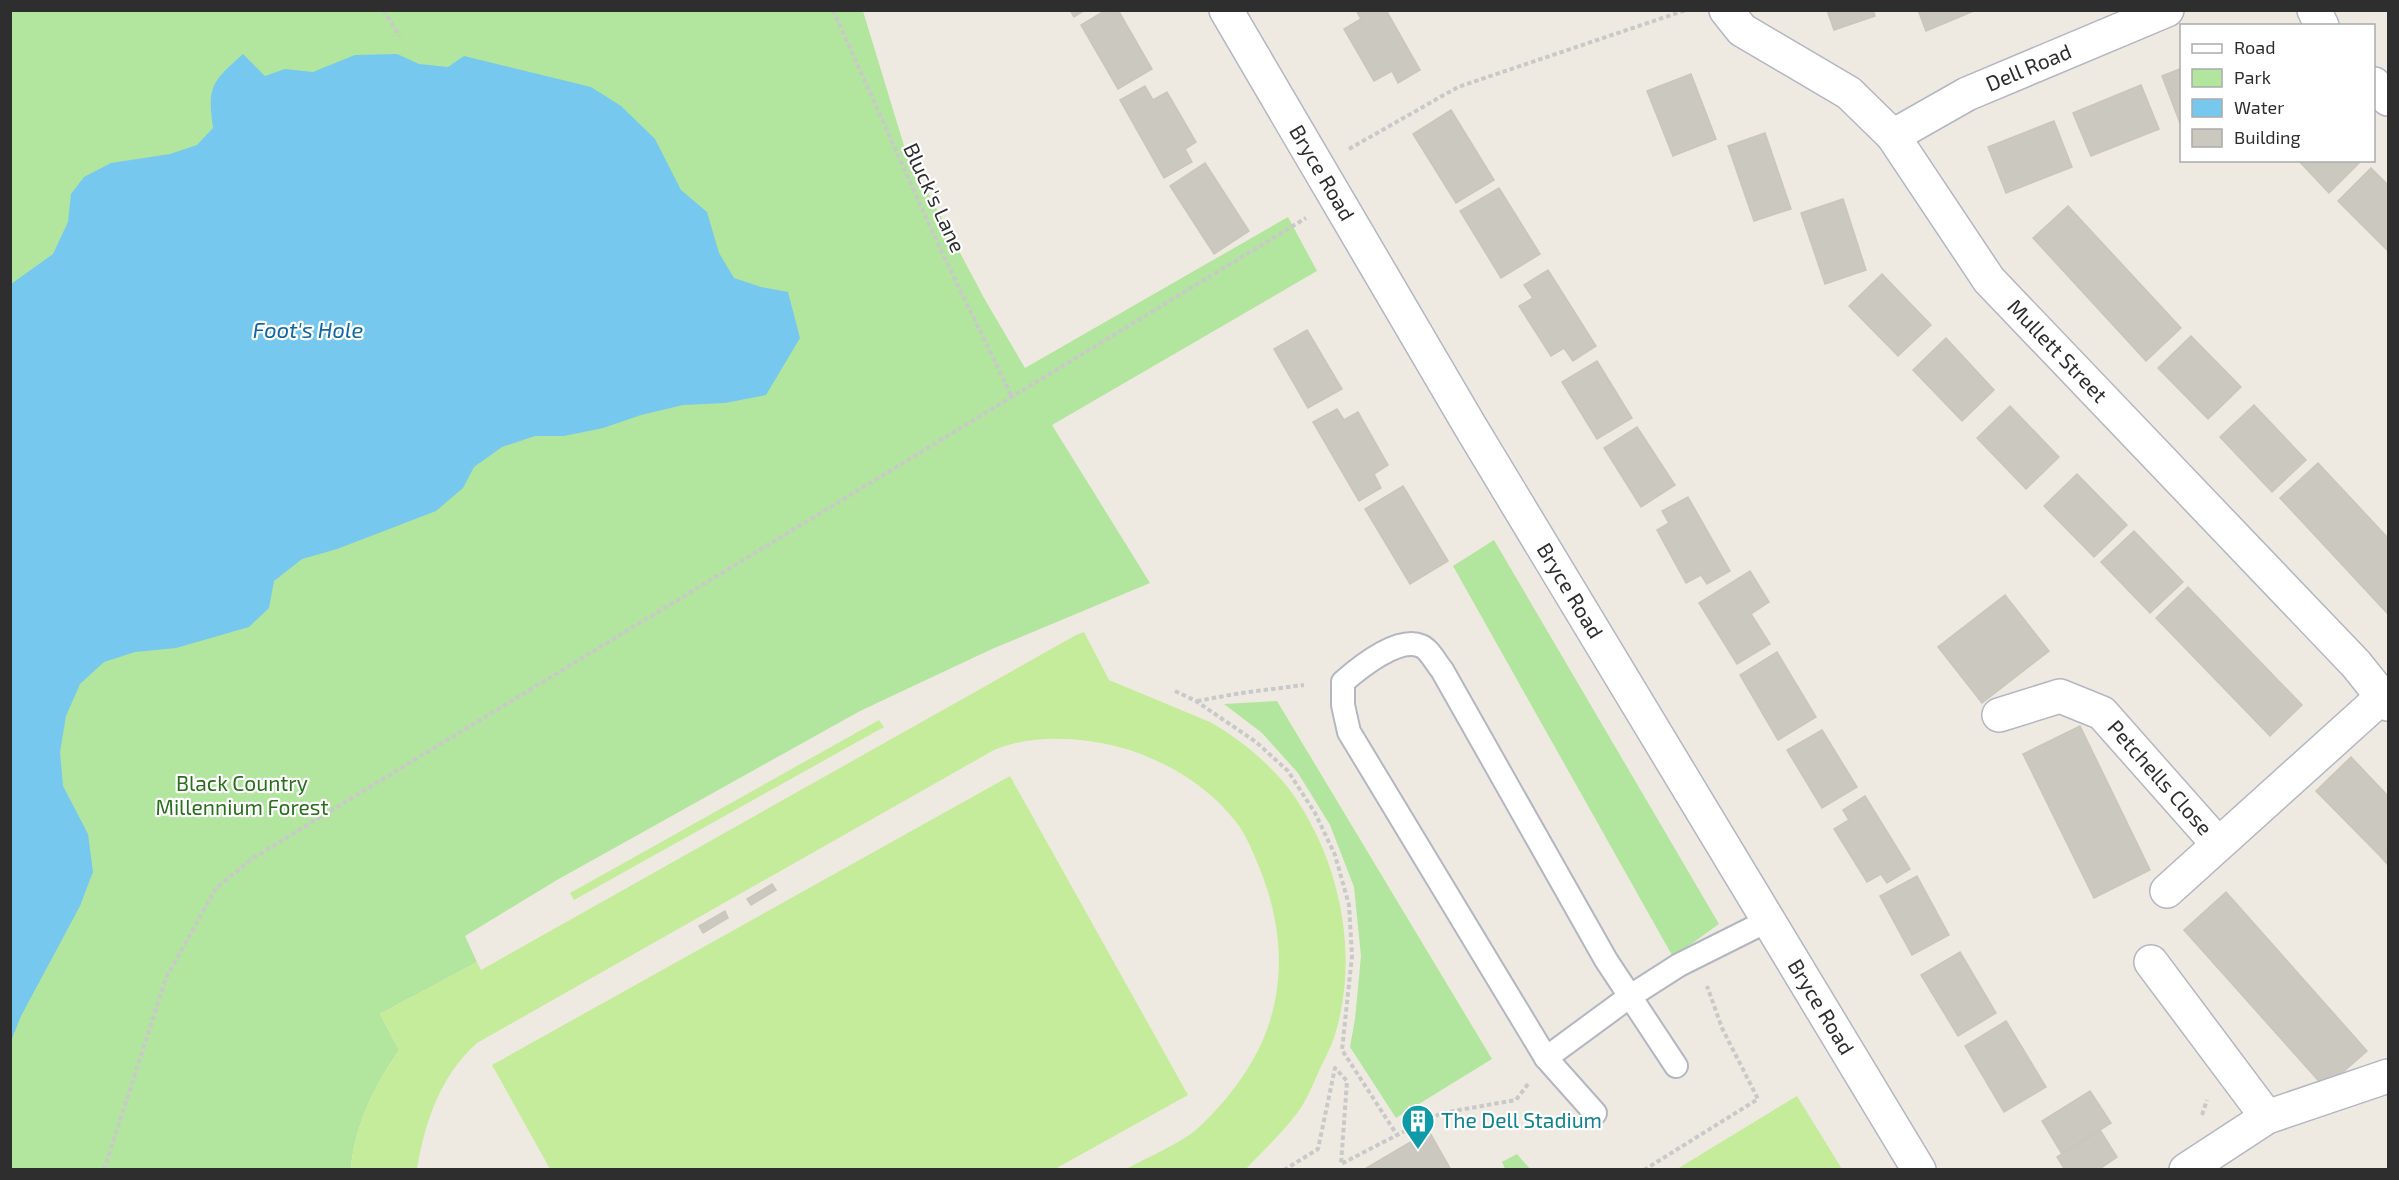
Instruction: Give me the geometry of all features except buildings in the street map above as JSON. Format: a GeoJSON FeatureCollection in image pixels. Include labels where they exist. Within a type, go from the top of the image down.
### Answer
{"type":"FeatureCollection","features":[{"type":"Feature","properties":{"kind":"street","name":"Bryce Road"},"geometry":{"type":"LineString","coordinates":[[1226,10],[1470,426],[1919,1170]]}},
{"type":"Feature","properties":{"kind":"street","name":"Mullett Street"},"geometry":{"type":"LineString","coordinates":[[1726,10],[1742,30],[1849,93],[1893,136],[1989,280],[2356,664],[2385,701]]}},
{"type":"Feature","properties":{"kind":"street","name":"Dell Road"},"geometry":{"type":"LineString","coordinates":[[1893,136],[1967,94],[2167,10]]}},
{"type":"Feature","properties":{"kind":"street"},"geometry":{"type":"LineString","coordinates":[[2314,10],[2321,24]]}},
{"type":"Feature","properties":{"kind":"street"},"geometry":{"type":"LineString","coordinates":[[2375,86],[2388,99]]}},
{"type":"Feature","properties":{"kind":"street","name":"Petchells Close"},"geometry":{"type":"LineString","coordinates":[[1999,715],[2060,696],[2102,713],[2218,844]]}},
{"type":"Feature","properties":{"kind":"street"},"geometry":{"type":"LineString","coordinates":[[2167,891],[2218,844],[2385,701]]}},
{"type":"Feature","properties":{"kind":"street"},"geometry":{"type":"LineString","coordinates":[[2151,962],[2267,1117]]}},
{"type":"Feature","properties":{"kind":"street"},"geometry":{"type":"LineString","coordinates":[[2186,1170],[2267,1117],[2388,1076]]}},
{"type":"Feature","properties":{"kind":"lane"},"geometry":{"type":"LineString","coordinates":[[1595,1113],[1546,1058],[1349,732],[1343,705],[1343,682],[1368,660],[1409,642],[1423,646],[1442,670],[1606,960],[1676,1066]]}},
{"type":"Feature","properties":{"kind":"lane"},"geometry":{"type":"LineString","coordinates":[[1546,1058],[1629,997],[1688,961],[1767,921]]}},
{"type":"Feature","properties":{"kind":"path"},"geometry":{"type":"LineString","coordinates":[[383,10],[400,36]]}},
{"type":"Feature","properties":{"kind":"path","name":"Bluck's Lane"},"geometry":{"type":"LineString","coordinates":[[833,10],[934,234],[1012,396]]}},
{"type":"Feature","properties":{"kind":"path"},"geometry":{"type":"LineString","coordinates":[[1318,167],[1458,87],[1686,10]]}},
{"type":"Feature","properties":{"kind":"path"},"geometry":{"type":"LineString","coordinates":[[104,1170],[166,978],[216,888],[253,858],[1338,199]]}},
{"type":"Feature","properties":{"kind":"path"},"geometry":{"type":"LineString","coordinates":[[1196,701],[1305,685]]}},
{"type":"Feature","properties":{"kind":"path"},"geometry":{"type":"LineString","coordinates":[[1175,691],[1196,701],[1256,742],[1288,771],[1315,813],[1330,844],[1349,905],[1352,956],[1342,1050],[1397,1135]]}},
{"type":"Feature","properties":{"kind":"path"},"geometry":{"type":"LineString","coordinates":[[1644,1170],[1758,1099],[1688,961]]}},
{"type":"Feature","properties":{"kind":"path"},"geometry":{"type":"LineString","coordinates":[[1284,1170],[1318,1149],[1335,1068],[1347,1081],[1341,1164],[1442,1113],[1516,1100]]}},
{"type":"Feature","properties":{"kind":"green space","name":"Black Country Millennium Forest"},"geometry":{"type":"Polygon","coordinates":[[[10,11],[863,11],[905,149],[984,298],[1025,368],[1288,217],[1317,271],[1052,425],[1150,583],[992,649],[860,711],[557,880],[465,936],[477,962],[380,1014],[399,1050],[367,1106],[356,1137],[351,1169],[11,1169],[10,11]]]}},
{"type":"Feature","properties":{"kind":"green space"},"geometry":{"type":"Polygon","coordinates":[[[1494,540],[1719,924],[1673,957],[1453,566],[1494,540]]]}},
{"type":"Feature","properties":{"kind":"green space"},"geometry":{"type":"Polygon","coordinates":[[[1084,632],[1109,680],[1210,722],[1233,736],[1265,763],[1292,793],[1309,820],[1334,879],[1345,943],[1345,975],[1342,1007],[1334,1038],[1301,1107],[1246,1169],[1126,1169],[1190,1134],[1216,1110],[1234,1089],[1249,1066],[1262,1042],[1270,1020],[1276,997],[1278,974],[1279,952],[1276,929],[1265,884],[1245,836],[1212,796],[1168,766],[1119,747],[1072,739],[1040,739],[994,750],[477,1043],[453,1070],[436,1101],[417,1169],[351,1169],[356,1137],[367,1106],[399,1050],[380,1014],[477,962],[481,970],[1084,632]]]}},
{"type":"Feature","properties":{"kind":"green space"},"geometry":{"type":"Polygon","coordinates":[[[1277,701],[1492,1059],[1396,1118],[1350,1047],[1361,956],[1354,887],[1330,825],[1298,773],[1262,733],[1224,704],[1277,701]]]}},
{"type":"Feature","properties":{"kind":"green space"},"geometry":{"type":"Polygon","coordinates":[[[879,720],[884,727],[574,900],[570,893],[879,720]]]}},
{"type":"Feature","properties":{"kind":"green space"},"geometry":{"type":"Polygon","coordinates":[[[1010,776],[1188,1095],[1055,1169],[550,1169],[492,1065],[1010,776]]]}},
{"type":"Feature","properties":{"kind":"green space"},"geometry":{"type":"Polygon","coordinates":[[[1797,1096],[1842,1169],[1677,1169],[1797,1096]]]}},
{"type":"Feature","properties":{"kind":"green space"},"geometry":{"type":"Polygon","coordinates":[[[1517,1154],[1530,1169],[1505,1169],[1502,1162],[1517,1154]]]}},
{"type":"Feature","properties":{"kind":"water","name":"Foot's Hole"},"geometry":{"type":"Polygon","coordinates":[[[243,54],[265,76],[285,69],[313,72],[355,55],[397,54],[419,64],[448,67],[464,56],[591,87],[621,106],[655,139],[681,190],[707,212],[719,253],[734,278],[761,287],[788,292],[800,338],[766,395],[725,403],[683,405],[641,415],[603,428],[564,436],[535,436],[502,447],[474,467],[463,488],[436,511],[337,549],[302,559],[274,581],[269,608],[249,627],[176,648],[135,652],[104,662],[80,684],[66,716],[60,752],[63,786],[88,834],[93,872],[80,906],[21,1016],[11,1041],[11,284],[53,254],[68,222],[71,194],[84,177],[111,163],[170,154],[197,145],[213,128],[211,103],[214,86],[224,71],[243,54]]]}},
{"type":"Feature","properties":{"kind":"place","name":"The Dell Stadium"},"geometry":{"type":"Point","coordinates":[1418,1150]}}]}
